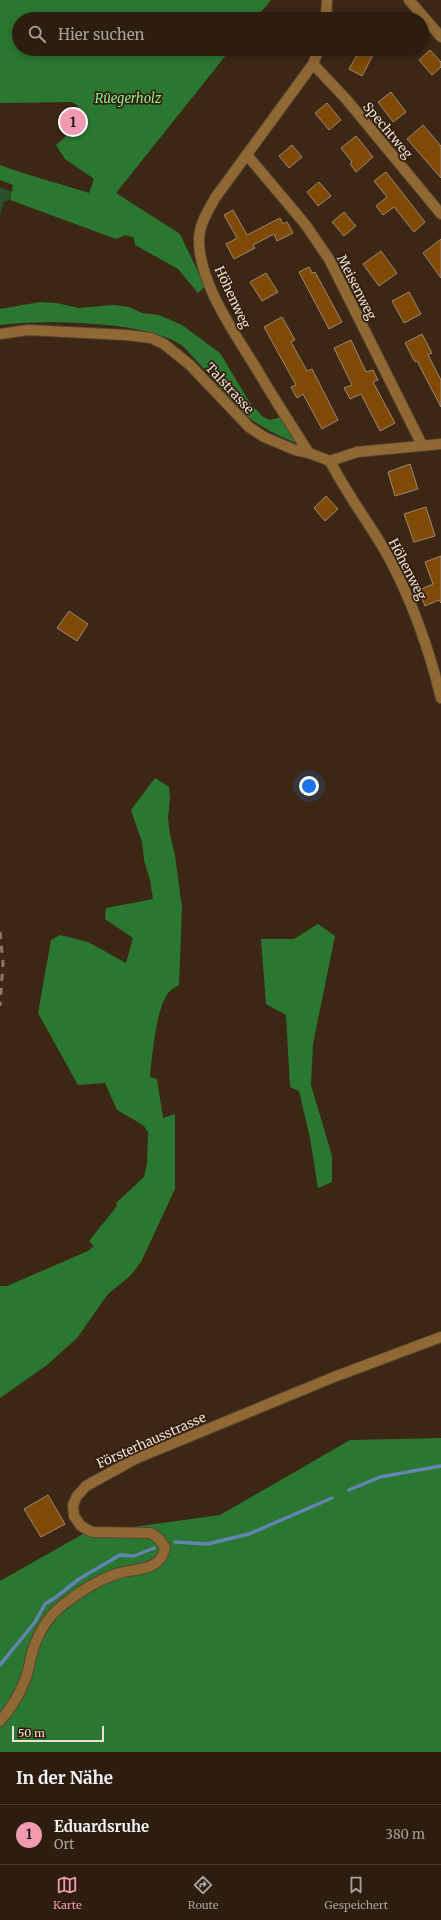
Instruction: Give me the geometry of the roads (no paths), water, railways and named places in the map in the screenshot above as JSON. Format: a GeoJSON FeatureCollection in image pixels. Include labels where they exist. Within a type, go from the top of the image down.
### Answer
{"type":"FeatureCollection","features":[{"type":"Feature","properties":{"kind":"street"},"geometry":{"type":"LineString","coordinates":[[326,12],[327,0]]}},
{"type":"Feature","properties":{"kind":"street"},"geometry":{"type":"LineString","coordinates":[[409,0],[419,12]]}},
{"type":"Feature","properties":{"kind":"street"},"geometry":{"type":"LineString","coordinates":[[429,23],[441,37]]}},
{"type":"Feature","properties":{"kind":"street","name":"Höhenweg"},"geometry":{"type":"LineString","coordinates":[[310,453],[292,428],[231,327],[208,282],[201,256],[199,237],[204,218],[215,198],[313,64],[316,56]]}},
{"type":"Feature","properties":{"kind":"street","name":"Spechtweg"},"geometry":{"type":"LineString","coordinates":[[313,64],[346,99],[441,214]]}},
{"type":"Feature","properties":{"kind":"street","name":"Meisenweg"},"geometry":{"type":"LineString","coordinates":[[247,155],[305,224],[329,259],[422,445]]}},
{"type":"Feature","properties":{"kind":"street","name":"Talstrasse"},"geometry":{"type":"LineString","coordinates":[[0,334],[28,330],[126,335],[151,338],[164,344],[190,365],[248,427],[264,437],[295,450],[310,453],[330,462]]}},
{"type":"Feature","properties":{"kind":"street"},"geometry":{"type":"LineString","coordinates":[[330,462],[357,452],[441,444]]}},
{"type":"Feature","properties":{"kind":"street","name":"Höhenweg"},"geometry":{"type":"LineString","coordinates":[[330,462],[344,489],[375,534],[404,587],[426,641],[441,698]]}},
{"type":"Feature","properties":{"kind":"street","name":"Försterhausstrasse"},"geometry":{"type":"LineString","coordinates":[[0,1722],[6,1715],[26,1678],[34,1648],[41,1631],[59,1607],[92,1585],[116,1574],[150,1567],[161,1560],[164,1553],[165,1547],[159,1539],[151,1533],[92,1532],[81,1526],[74,1516],[73,1505],[77,1496],[86,1486],[135,1459],[334,1377],[441,1337]]}},
{"type":"Feature","properties":{"kind":"waterway"},"geometry":{"type":"LineString","coordinates":[[349,1490],[380,1477],[441,1466]]}},
{"type":"Feature","properties":{"kind":"waterway"},"geometry":{"type":"LineString","coordinates":[[175,1542],[207,1544],[249,1534],[332,1498]]}},
{"type":"Feature","properties":{"kind":"waterway"},"geometry":{"type":"LineString","coordinates":[[0,1665],[35,1622],[45,1604],[79,1579],[120,1555],[134,1556],[154,1548]]}},
{"type":"Feature","properties":{"kind":"railway"},"geometry":{"type":"LineString","coordinates":[[0,932],[3,963],[0,1006]]}},
{"type":"Feature","properties":{"kind":"place","name":"Eduardsruhe"},"geometry":{"type":"Point","coordinates":[73,122]}},
{"type":"Feature","properties":{"kind":"park label","name":"Rüegerholz"},"geometry":{"type":"Point","coordinates":[128,98]}}]}
